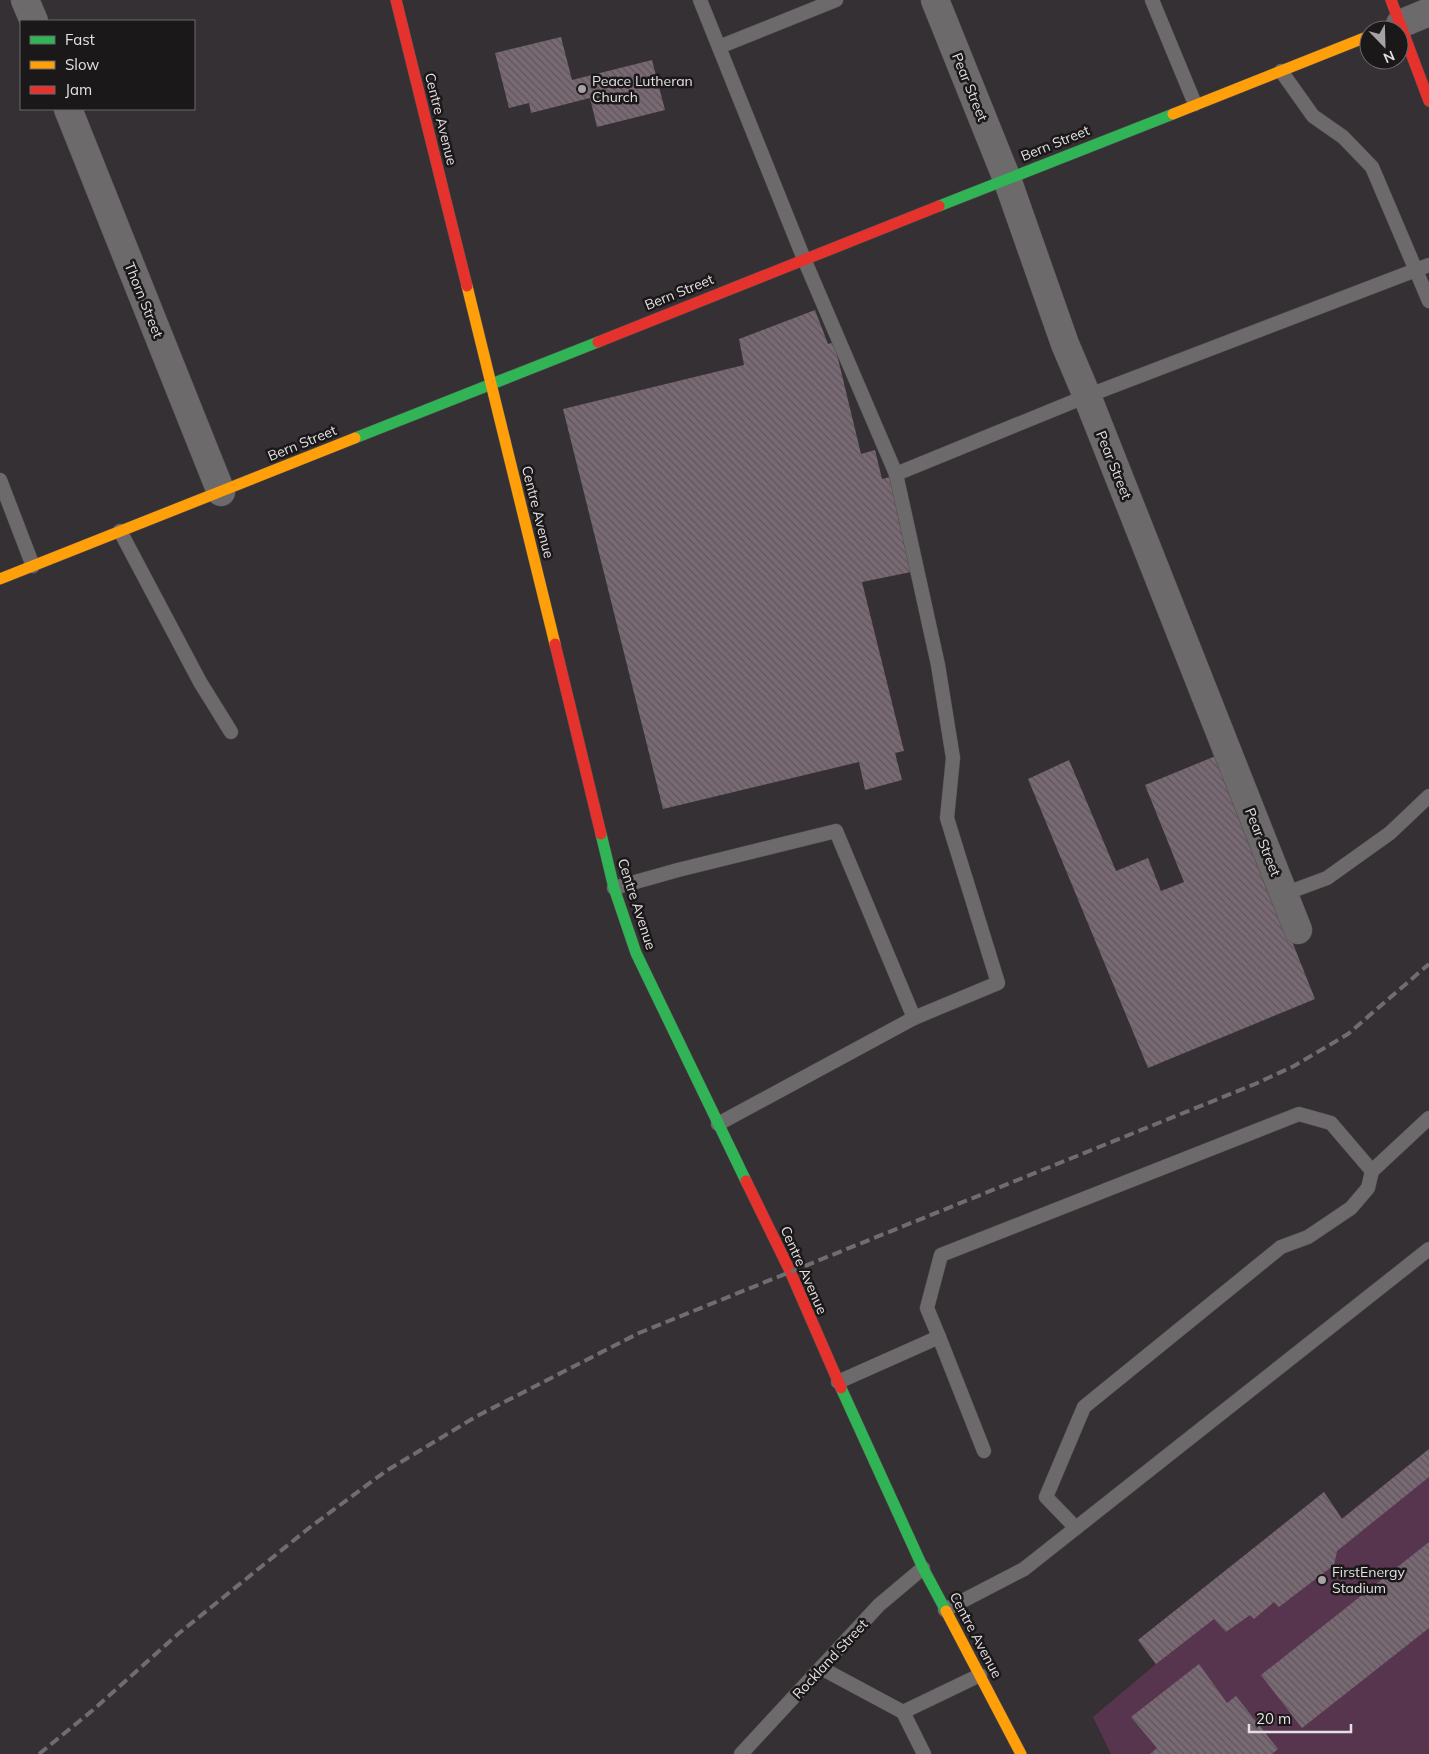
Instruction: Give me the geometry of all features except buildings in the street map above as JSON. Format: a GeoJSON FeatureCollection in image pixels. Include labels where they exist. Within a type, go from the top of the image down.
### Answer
{"type":"FeatureCollection","features":[{"type":"Feature","properties":{"kind":"main road","name":"Centre Avenue"},"geometry":{"type":"LineString","coordinates":[[396,0],[614,888],[636,954],[790,1271],[838,1382],[923,1568],[1021,1754]]}},
{"type":"Feature","properties":{"kind":"main road"},"geometry":{"type":"LineString","coordinates":[[1395,17],[1429,101]]}},
{"type":"Feature","properties":{"kind":"main road","name":"Bern Street"},"geometry":{"type":"LineString","coordinates":[[0,579],[1359,40]]}},
{"type":"Feature","properties":{"kind":"street"},"geometry":{"type":"LineString","coordinates":[[25,0],[34,20]]}},
{"type":"Feature","properties":{"kind":"street","name":"Pear Street"},"geometry":{"type":"LineString","coordinates":[[935,0],[1007,179],[1065,344],[1298,930]]}},
{"type":"Feature","properties":{"kind":"street"},"geometry":{"type":"LineString","coordinates":[[1395,17],[1429,12]]}},
{"type":"Feature","properties":{"kind":"street","name":"Thorn Street"},"geometry":{"type":"LineString","coordinates":[[68,110],[221,492]]}},
{"type":"Feature","properties":{"kind":"lane"},"geometry":{"type":"LineString","coordinates":[[700,0],[804,259],[896,474],[938,665],[952,758],[947,818],[998,983],[914,1018],[718,1124]]}},
{"type":"Feature","properties":{"kind":"lane"},"geometry":{"type":"LineString","coordinates":[[719,47],[836,0]]}},
{"type":"Feature","properties":{"kind":"lane"},"geometry":{"type":"LineString","coordinates":[[1152,0],[1195,104]]}},
{"type":"Feature","properties":{"kind":"lane"},"geometry":{"type":"LineString","coordinates":[[1281,71],[1313,116],[1343,137],[1372,167],[1423,268],[1429,301]]}},
{"type":"Feature","properties":{"kind":"lane"},"geometry":{"type":"LineString","coordinates":[[896,474],[1087,396],[1423,268]]}},
{"type":"Feature","properties":{"kind":"lane"},"geometry":{"type":"LineString","coordinates":[[0,480],[33,566]]}},
{"type":"Feature","properties":{"kind":"lane"},"geometry":{"type":"LineString","coordinates":[[120,531],[200,682],[231,732]]}},
{"type":"Feature","properties":{"kind":"lane"},"geometry":{"type":"LineString","coordinates":[[1284,894],[1326,878],[1390,833],[1429,796]]}},
{"type":"Feature","properties":{"kind":"lane"},"geometry":{"type":"LineString","coordinates":[[614,888],[678,870],[836,832],[914,1018]]}},
{"type":"Feature","properties":{"kind":"lane"},"geometry":{"type":"LineString","coordinates":[[984,1451],[927,1308],[941,1255],[1299,1114],[1331,1123],[1372,1171]]}},
{"type":"Feature","properties":{"kind":"lane"},"geometry":{"type":"LineString","coordinates":[[1076,1528],[1046,1497],[1084,1407],[1281,1247],[1308,1237],[1352,1208],[1368,1188],[1372,1171],[1429,1118]]}},
{"type":"Feature","properties":{"kind":"lane"},"geometry":{"type":"LineString","coordinates":[[945,1610],[1024,1569],[1429,1249]]}},
{"type":"Feature","properties":{"kind":"lane"},"geometry":{"type":"LineString","coordinates":[[838,1382],[939,1338]]}},
{"type":"Feature","properties":{"kind":"lane","name":"Rockland Street"},"geometry":{"type":"LineString","coordinates":[[741,1754],[879,1604],[923,1568]]}},
{"type":"Feature","properties":{"kind":"lane"},"geometry":{"type":"LineString","coordinates":[[821,1668],[903,1712],[924,1754]]}},
{"type":"Feature","properties":{"kind":"lane"},"geometry":{"type":"LineString","coordinates":[[903,1712],[980,1675]]}},
{"type":"Feature","properties":{"kind":"shaded area","name":"FirstEnergy Stadium"},"geometry":{"type":"Polygon","coordinates":[[[1429,1449],[1429,1754],[1111,1754],[1093,1717],[1156,1664],[1138,1640],[1324,1492],[1342,1518],[1429,1449]]]}},
{"type":"Feature","properties":{"kind":"railway"},"geometry":{"type":"LineString","coordinates":[[39,1754],[93,1710],[178,1634],[309,1528],[386,1471],[477,1416],[639,1333],[1255,1084],[1294,1066],[1348,1034],[1429,964]]}},
{"type":"Feature","properties":{"kind":"traffic: fast"},"geometry":{"type":"LineString","coordinates":[[939,206],[1173,114]]}},
{"type":"Feature","properties":{"kind":"traffic: fast"},"geometry":{"type":"LineString","coordinates":[[355,438],[598,342]]}},
{"type":"Feature","properties":{"kind":"traffic: fast"},"geometry":{"type":"LineString","coordinates":[[601,834],[614,888],[636,953],[746,1181]]}},
{"type":"Feature","properties":{"kind":"traffic: fast"},"geometry":{"type":"LineString","coordinates":[[841,1388],[923,1568],[946,1611]]}},
{"type":"Feature","properties":{"kind":"traffic: slow"},"geometry":{"type":"LineString","coordinates":[[1173,114],[1359,40]]}},
{"type":"Feature","properties":{"kind":"traffic: slow"},"geometry":{"type":"LineString","coordinates":[[467,286],[555,644]]}},
{"type":"Feature","properties":{"kind":"traffic: slow"},"geometry":{"type":"LineString","coordinates":[[0,579],[355,438]]}},
{"type":"Feature","properties":{"kind":"traffic: slow"},"geometry":{"type":"LineString","coordinates":[[946,1611],[1021,1754]]}},
{"type":"Feature","properties":{"kind":"traffic: jam"},"geometry":{"type":"LineString","coordinates":[[396,0],[467,286]]}},
{"type":"Feature","properties":{"kind":"traffic: jam"},"geometry":{"type":"LineString","coordinates":[[1391,0],[1429,101]]}},
{"type":"Feature","properties":{"kind":"traffic: jam"},"geometry":{"type":"LineString","coordinates":[[598,342],[939,206]]}},
{"type":"Feature","properties":{"kind":"traffic: jam"},"geometry":{"type":"LineString","coordinates":[[555,644],[601,834]]}},
{"type":"Feature","properties":{"kind":"traffic: jam"},"geometry":{"type":"LineString","coordinates":[[746,1181],[790,1271],[841,1388]]}},
{"type":"Feature","properties":{"kind":"place","name":"Peace Lutheran Church"},"geometry":{"type":"Point","coordinates":[582,89]}},
{"type":"Feature","properties":{"kind":"place","name":"FirstEnergy Stadium"},"geometry":{"type":"Point","coordinates":[1322,1580]}}]}
